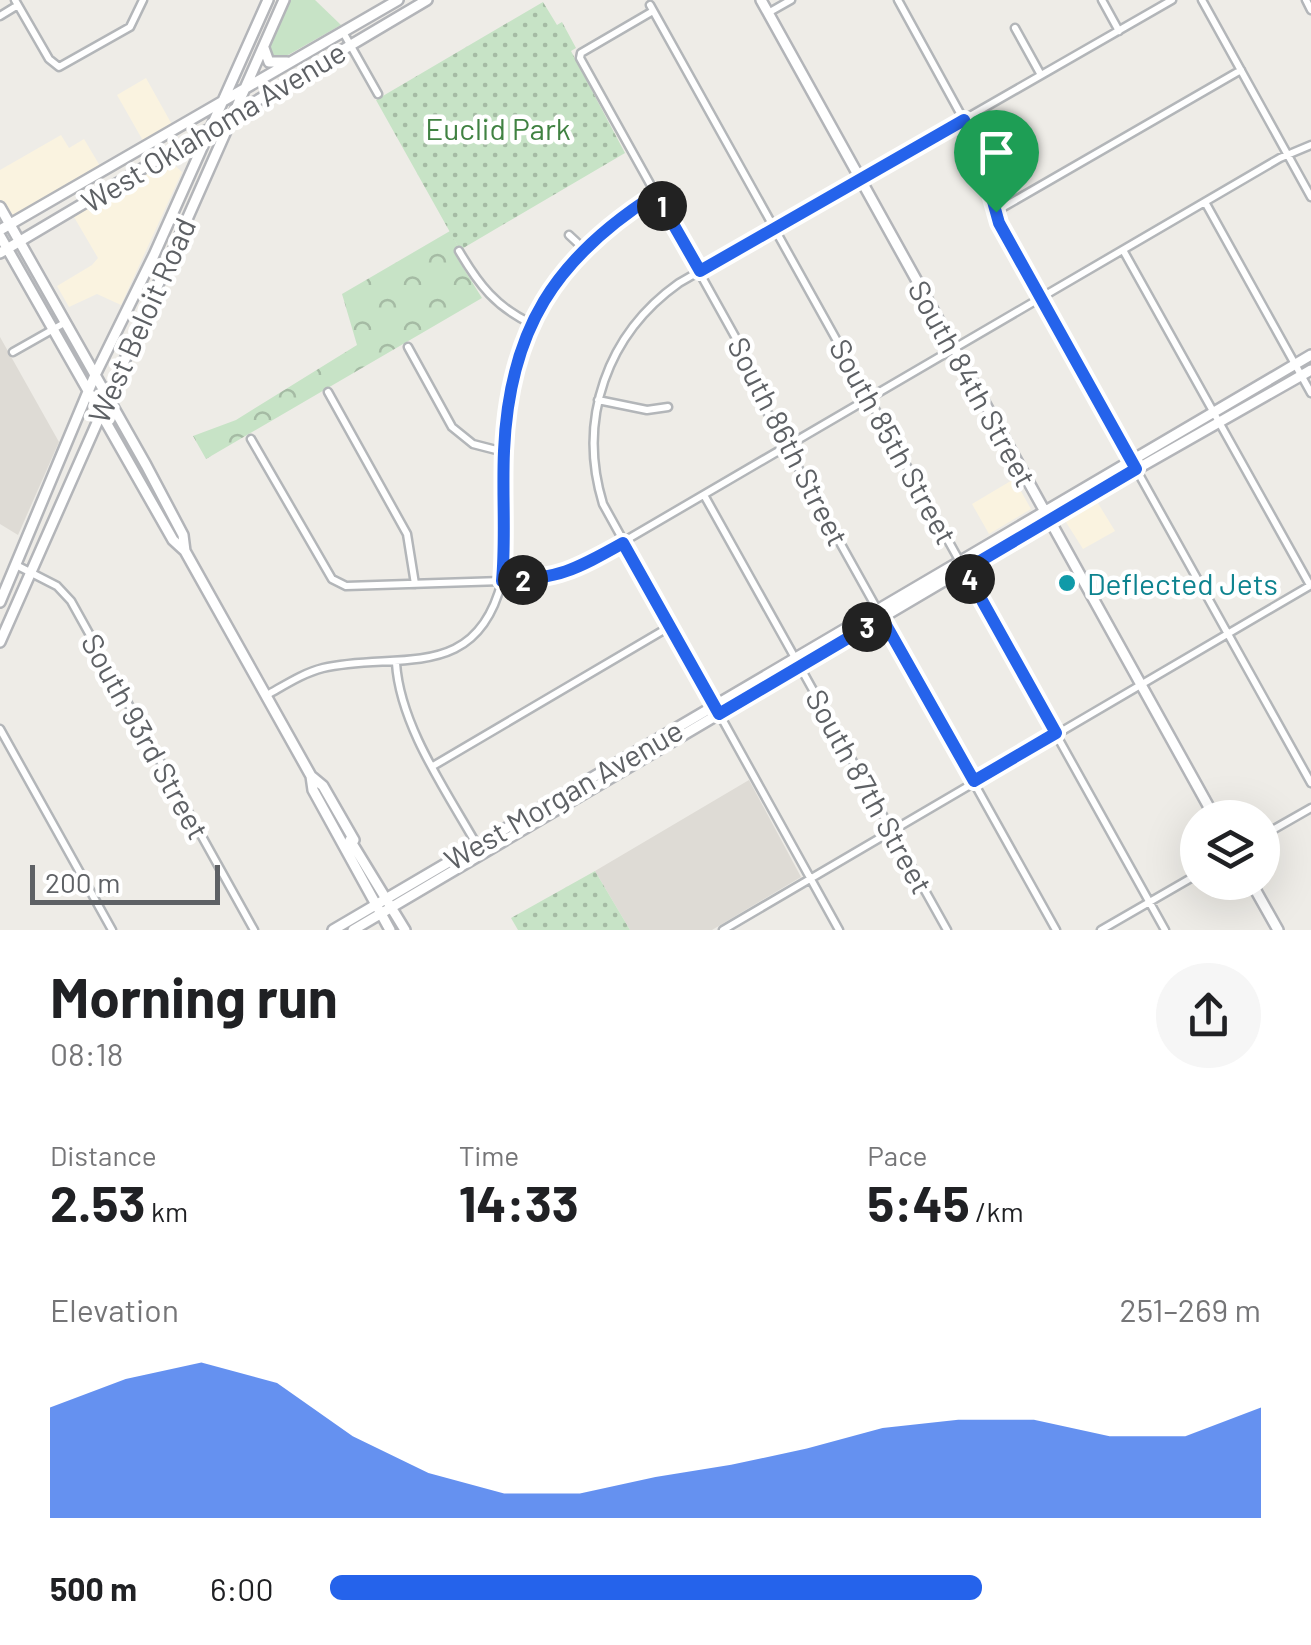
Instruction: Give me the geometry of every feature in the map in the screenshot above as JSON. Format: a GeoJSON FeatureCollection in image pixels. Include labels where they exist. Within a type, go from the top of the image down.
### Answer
{"type":"FeatureCollection","features":[{"type":"Feature","properties":{"kind":"main road","name":"West Beloit Road"},"geometry":{"type":"LineString","coordinates":[[0,602],[88,392],[268,0]]}},
{"type":"Feature","properties":{"kind":"main road","name":"West Beloit Road"},"geometry":{"type":"LineString","coordinates":[[0,642],[284,0]]}},
{"type":"Feature","properties":{"kind":"main road","name":"West Oklahoma Avenue"},"geometry":{"type":"LineString","coordinates":[[3,230],[398,0]]}},
{"type":"Feature","properties":{"kind":"main road","name":"West Oklahoma Avenue"},"geometry":{"type":"LineString","coordinates":[[4,250],[427,0]]}},
{"type":"Feature","properties":{"kind":"main road","name":"South 84th Street"},"geometry":{"type":"LineString","coordinates":[[760,0],[1206,800]]}},
{"type":"Feature","properties":{"kind":"main road"},"geometry":{"type":"LineString","coordinates":[[264,47],[269,62],[294,60]]}},
{"type":"Feature","properties":{"kind":"main road"},"geometry":{"type":"LineString","coordinates":[[168,152],[186,146],[196,159]]}},
{"type":"Feature","properties":{"kind":"main road"},"geometry":{"type":"LineString","coordinates":[[0,207],[4,250],[173,540],[185,551],[312,776],[323,786],[354,840],[350,840],[405,930]]}},
{"type":"Feature","properties":{"kind":"main road"},"geometry":{"type":"LineString","coordinates":[[3,230],[20,240],[182,535],[185,551]]}},
{"type":"Feature","properties":{"kind":"main road","name":"West Morgan Avenue"},"geometry":{"type":"LineString","coordinates":[[337,929],[379,909],[717,710],[880,613],[959,560],[1133,464],[1213,411],[1311,355]]}},
{"type":"Feature","properties":{"kind":"main road","name":"West Morgan Avenue"},"geometry":{"type":"LineString","coordinates":[[1133,464],[1219,422],[1311,370]]}},
{"type":"Feature","properties":{"kind":"main road"},"geometry":{"type":"LineString","coordinates":[[88,438],[98,433],[114,436]]}},
{"type":"Feature","properties":{"kind":"main road","name":"West Morgan Avenue"},"geometry":{"type":"LineString","coordinates":[[880,613],[965,570],[1046,514]]}},
{"type":"Feature","properties":{"kind":"main road"},"geometry":{"type":"LineString","coordinates":[[312,776],[313,790],[390,930]]}},
{"type":"Feature","properties":{"kind":"main road"},"geometry":{"type":"LineString","coordinates":[[1262,900],[1278,930]]}},
{"type":"Feature","properties":{"kind":"main road","name":"West Morgan Avenue"},"geometry":{"type":"LineString","coordinates":[[354,930],[379,909]]}},
{"type":"Feature","properties":{"kind":"street"},"geometry":{"type":"LineString","coordinates":[[0,16],[17,2],[48,58],[59,67],[130,27],[143,0]]}},
{"type":"Feature","properties":{"kind":"street"},"geometry":{"type":"LineString","coordinates":[[768,13],[790,0]]}},
{"type":"Feature","properties":{"kind":"street"},"geometry":{"type":"LineString","coordinates":[[898,0],[977,144],[996,212],[1040,298],[1311,783]]}},
{"type":"Feature","properties":{"kind":"street"},"geometry":{"type":"LineString","coordinates":[[1102,0],[1120,31]]}},
{"type":"Feature","properties":{"kind":"street"},"geometry":{"type":"LineString","coordinates":[[839,930],[623,543],[598,484],[593,446],[598,400],[615,352],[638,319],[664,294],[700,271],[1172,0]]}},
{"type":"Feature","properties":{"kind":"street"},"geometry":{"type":"LineString","coordinates":[[1202,0],[1311,197]]}},
{"type":"Feature","properties":{"kind":"street"},"geometry":{"type":"LineString","coordinates":[[1306,0],[1311,10]]}},
{"type":"Feature","properties":{"kind":"street","name":"South 86th Street"},"geometry":{"type":"LineString","coordinates":[[652,8],[581,53],[580,58],[747,358],[765,408],[1056,930]]}},
{"type":"Feature","properties":{"kind":"street","name":"South 85th Street"},"geometry":{"type":"LineString","coordinates":[[652,8],[1165,930]]}},
{"type":"Feature","properties":{"kind":"street"},"geometry":{"type":"LineString","coordinates":[[1015,28],[1041,75]]}},
{"type":"Feature","properties":{"kind":"street"},"geometry":{"type":"LineString","coordinates":[[343,32],[378,94]]}},
{"type":"Feature","properties":{"kind":"street"},"geometry":{"type":"LineString","coordinates":[[996,212],[1241,70]]}},
{"type":"Feature","properties":{"kind":"street"},"geometry":{"type":"LineString","coordinates":[[251,439],[322,567],[332,579],[346,586],[502,581],[570,572],[1205,202],[1311,145]]}},
{"type":"Feature","properties":{"kind":"street"},"geometry":{"type":"LineString","coordinates":[[267,695],[319,668],[427,660],[464,643],[486,618],[502,581],[504,452],[512,379],[532,324],[583,248],[656,194]]}},
{"type":"Feature","properties":{"kind":"street"},"geometry":{"type":"LineString","coordinates":[[1205,202],[1311,393]]}},
{"type":"Feature","properties":{"kind":"street"},"geometry":{"type":"LineString","coordinates":[[570,235],[583,248]]}},
{"type":"Feature","properties":{"kind":"street"},"geometry":{"type":"LineString","coordinates":[[727,929],[1311,585],[1124,250]]}},
{"type":"Feature","properties":{"kind":"street"},"geometry":{"type":"LineString","coordinates":[[459,251],[487,296],[532,324]]}},
{"type":"Feature","properties":{"kind":"street"},"geometry":{"type":"LineString","coordinates":[[13,352],[66,322]]}},
{"type":"Feature","properties":{"kind":"street"},"geometry":{"type":"LineString","coordinates":[[408,347],[452,428],[473,444],[504,452]]}},
{"type":"Feature","properties":{"kind":"street"},"geometry":{"type":"LineString","coordinates":[[328,392],[407,534],[415,584]]}},
{"type":"Feature","properties":{"kind":"street"},"geometry":{"type":"LineString","coordinates":[[598,400],[648,410],[668,408]]}},
{"type":"Feature","properties":{"kind":"street","name":"South 87th Street"},"geometry":{"type":"LineString","coordinates":[[704,495],[947,930]]}},
{"type":"Feature","properties":{"kind":"street","name":"South 93rd Street"},"geometry":{"type":"LineString","coordinates":[[16,565],[57,586],[71,601],[254,930]]}},
{"type":"Feature","properties":{"kind":"street"},"geometry":{"type":"LineString","coordinates":[[434,766],[669,627]]}},
{"type":"Feature","properties":{"kind":"street"},"geometry":{"type":"LineString","coordinates":[[396,662],[400,697],[480,849]]}},
{"type":"Feature","properties":{"kind":"street"},"geometry":{"type":"LineString","coordinates":[[0,730],[112,930]]}},
{"type":"Feature","properties":{"kind":"street"},"geometry":{"type":"LineString","coordinates":[[1280,826],[1311,808]]}},
{"type":"Feature","properties":{"kind":"street"},"geometry":{"type":"LineString","coordinates":[[1102,930],[1180,884]]}},
{"type":"Feature","properties":{"kind":"shaded area"},"geometry":{"type":"Polygon","coordinates":[[[146,78],[175,130],[146,146],[117,95],[146,78]]]}},
{"type":"Feature","properties":{"kind":"shaded area"},"geometry":{"type":"Polygon","coordinates":[[[61,135],[69,148],[84,139],[103,171],[10,224],[0,207],[0,170],[61,135]]]}},
{"type":"Feature","properties":{"kind":"shaded area"},"geometry":{"type":"Polygon","coordinates":[[[170,161],[182,172],[121,305],[97,294],[69,307],[57,286],[98,258],[74,217],[170,161]]]}},
{"type":"Feature","properties":{"kind":"shaded area"},"geometry":{"type":"Polygon","coordinates":[[[0,337],[59,442],[18,535],[0,524],[0,337]]]}},
{"type":"Feature","properties":{"kind":"shaded area"},"geometry":{"type":"Polygon","coordinates":[[[1014,479],[1031,509],[989,534],[972,504],[1014,479]]]}},
{"type":"Feature","properties":{"kind":"shaded area"},"geometry":{"type":"Polygon","coordinates":[[[1096,500],[1115,531],[1083,549],[1064,519],[1096,500]]]}},
{"type":"Feature","properties":{"kind":"shaded area"},"geometry":{"type":"Polygon","coordinates":[[[749,780],[801,877],[712,930],[630,930],[595,871],[749,780]]]}},
{"type":"Feature","properties":{"kind":"green space"},"geometry":{"type":"Polygon","coordinates":[[[290,0],[315,0],[341,25],[273,60],[268,49],[290,0]]]}},
{"type":"Feature","properties":{"kind":"green space","name":"Euclid Park"},"geometry":{"type":"Polygon","coordinates":[[[543,2],[557,25],[562,22],[576,48],[571,51],[625,153],[460,250],[376,100],[543,2]]]}},
{"type":"Feature","properties":{"kind":"green space"},"geometry":{"type":"Polygon","coordinates":[[[450,231],[460,250],[454,253],[482,298],[206,459],[193,436],[236,420],[357,345],[342,294],[450,231]]]}},
{"type":"Feature","properties":{"kind":"green space"},"geometry":{"type":"Polygon","coordinates":[[[595,871],[630,930],[518,930],[511,918],[595,871]]]}},
{"type":"Feature","properties":{"kind":"place","name":"Deflected Jets"},"geometry":{"type":"Point","coordinates":[1067,583]}},
{"type":"Feature","properties":{"kind":"route"},"geometry":{"type":"LineString","coordinates":[[964,120],[977,144],[996,212],[1136,469],[965,570],[1056,733],[974,781],[882,618],[719,714],[623,543],[570,572],[502,581],[507,410],[520,352],[532,324],[568,266],[617,220],[656,194],[700,271],[964,120]]}}]}
